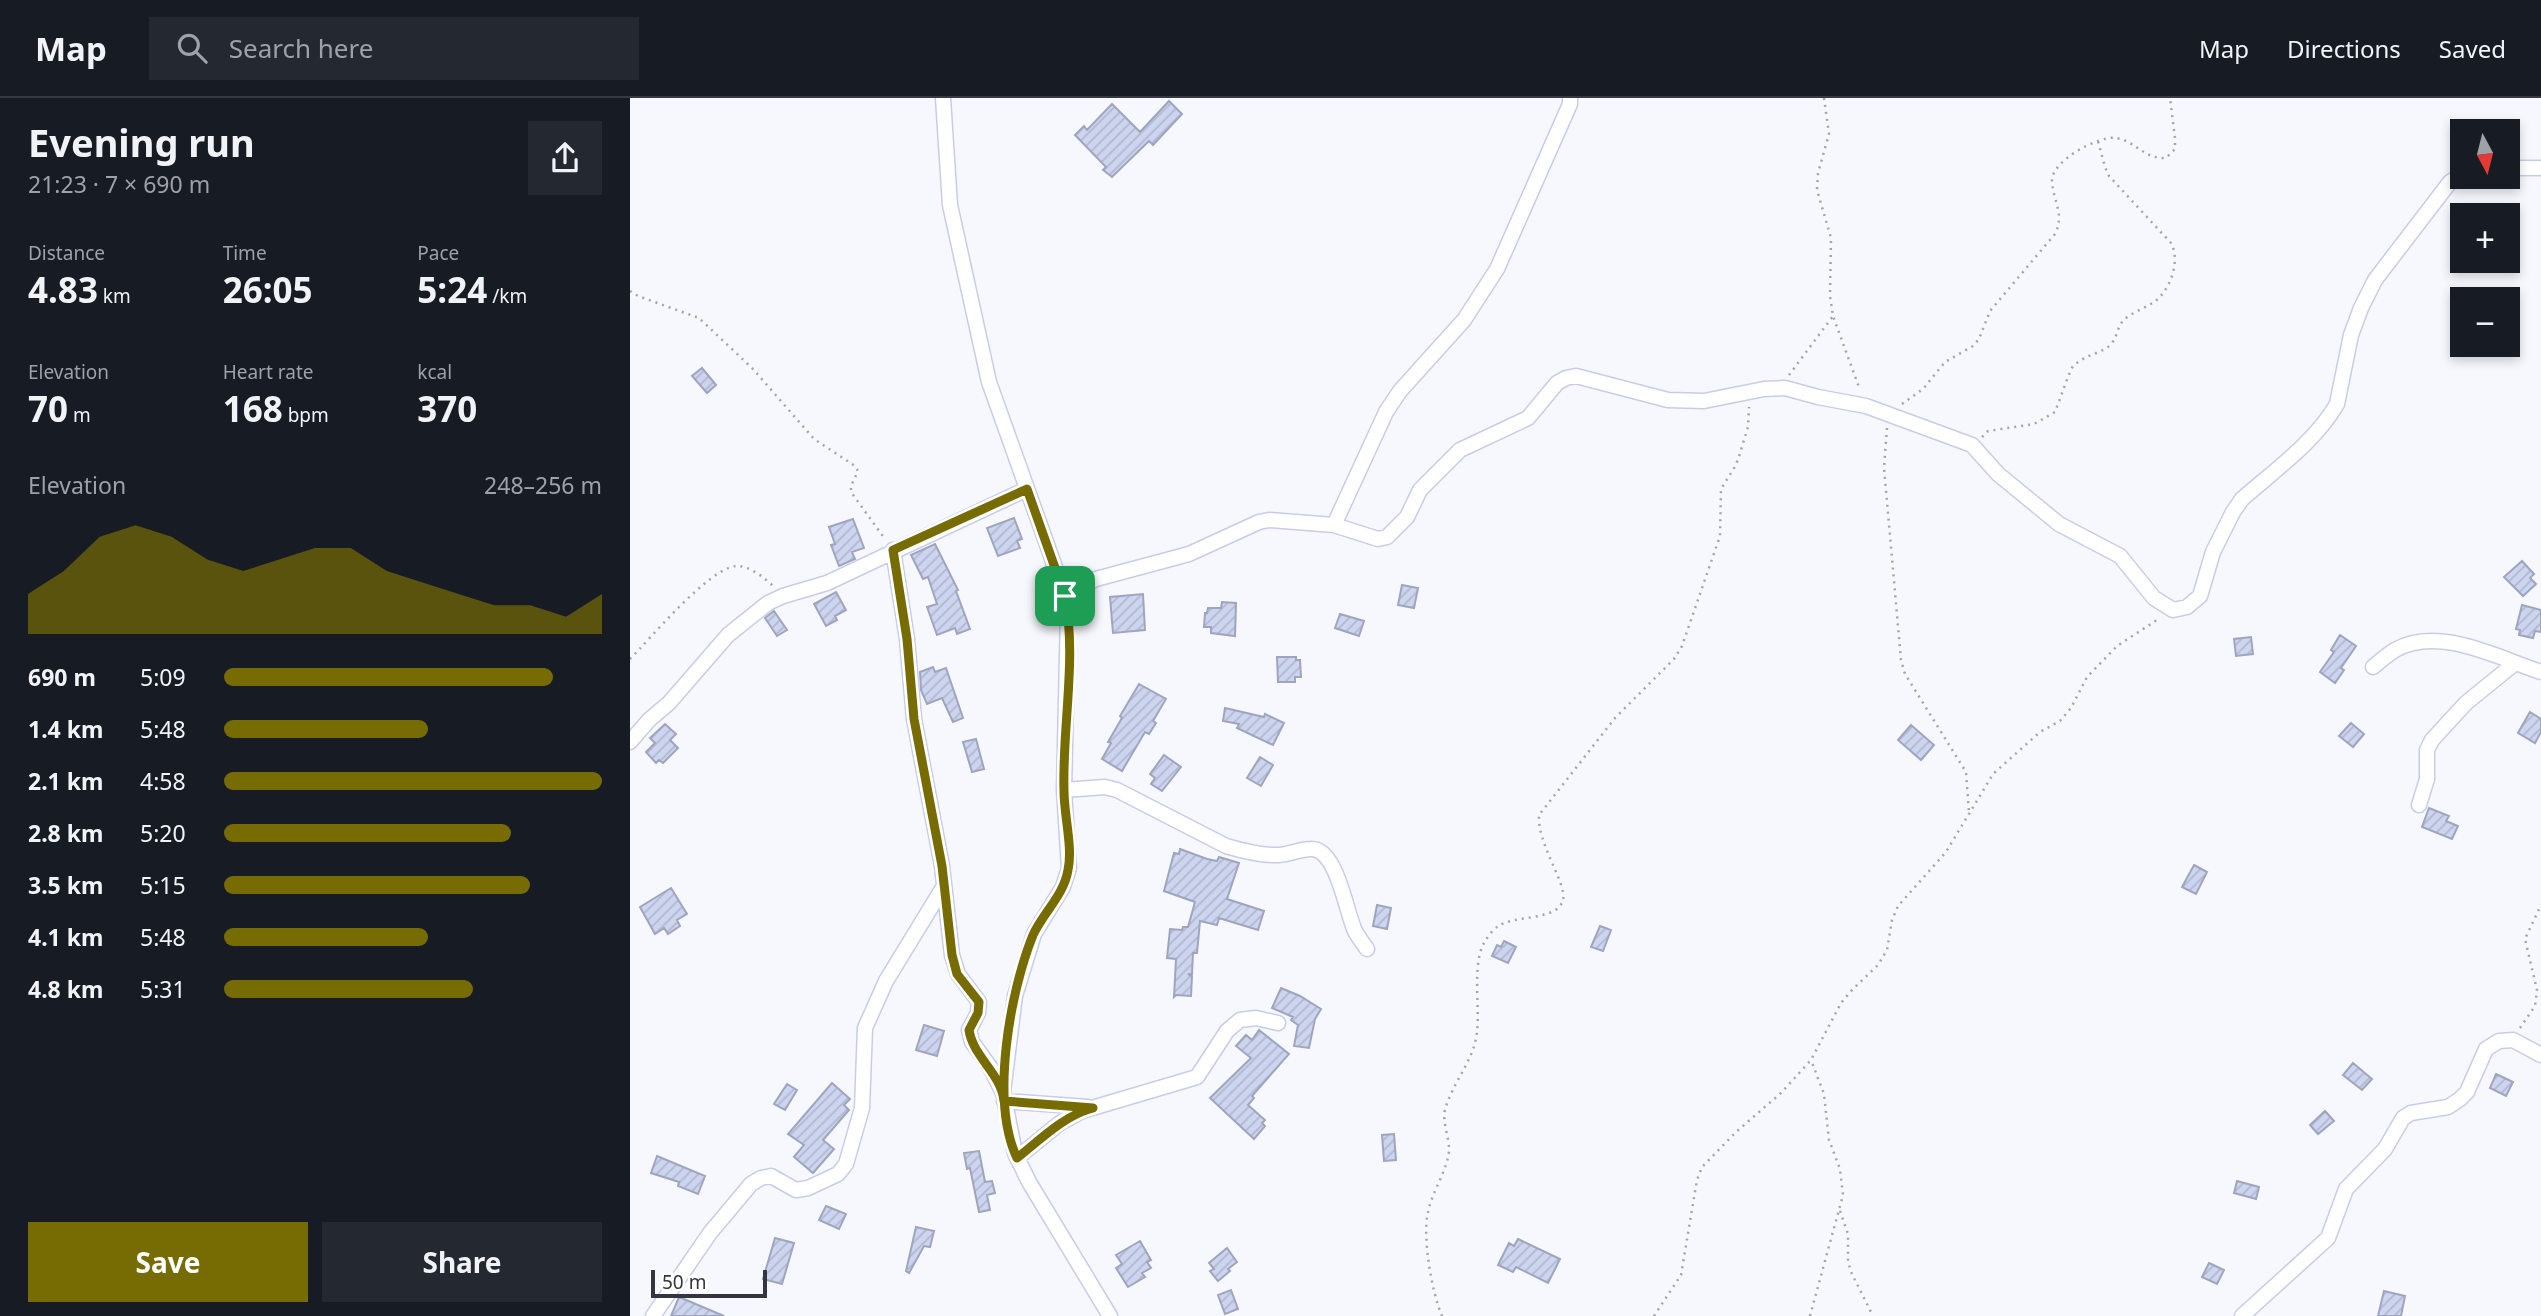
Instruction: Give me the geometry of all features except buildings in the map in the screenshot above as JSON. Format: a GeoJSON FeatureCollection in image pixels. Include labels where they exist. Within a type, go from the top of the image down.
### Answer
{"type":"FeatureCollection","features":[{"type":"Feature","properties":{"kind":"street"},"geometry":{"type":"LineString","coordinates":[[943,98],[950,205],[989,382],[1065,596],[1069,631],[1064,790],[1069,867],[1063,887],[1034,934],[1015,996],[1004,1097]]}},
{"type":"Feature","properties":{"kind":"street"},"geometry":{"type":"LineString","coordinates":[[1334,525],[1386,412],[1401,391],[1464,320],[1497,269],[1570,98]]}},
{"type":"Feature","properties":{"kind":"street"},"geometry":{"type":"LineString","coordinates":[[2520,168],[2541,168]]}},
{"type":"Feature","properties":{"kind":"street"},"geometry":{"type":"LineString","coordinates":[[1065,596],[1085,582],[1189,554],[1259,523],[1283,520],[1334,525],[1378,539],[1387,537],[1407,517],[1420,490],[1460,450],[1528,418],[1558,383],[1576,376],[1668,400],[1704,401],[1780,387],[1888,413],[1972,445],[1998,474],[2059,524],[2120,556],[2154,598],[2173,610],[2187,607],[2200,596],[2213,552],[2242,499],[2315,434],[2337,404],[2351,335],[2375,280],[2450,183]]}},
{"type":"Feature","properties":{"kind":"street"},"geometry":{"type":"LineString","coordinates":[[630,742],[649,720],[669,703],[728,635],[760,609],[783,596],[827,583],[1027,489]]}},
{"type":"Feature","properties":{"kind":"street"},"geometry":{"type":"LineString","coordinates":[[893,550],[907,639],[909,685],[916,737],[944,886],[954,966],[979,1002],[978,1013],[969,1035],[1004,1097],[1017,1158],[1029,1182],[1110,1316]]}},
{"type":"Feature","properties":{"kind":"street"},"geometry":{"type":"LineString","coordinates":[[2373,667],[2396,650],[2413,643],[2432,641],[2459,643],[2541,672]]}},
{"type":"Feature","properties":{"kind":"street"},"geometry":{"type":"LineString","coordinates":[[2419,805],[2427,779],[2427,750],[2432,740],[2466,703],[2514,664]]}},
{"type":"Feature","properties":{"kind":"street"},"geometry":{"type":"LineString","coordinates":[[1064,790],[1105,787],[1117,789],[1209,838],[1241,850],[1265,855],[1314,849],[1321,852],[1334,869],[1355,931],[1367,949]]}},
{"type":"Feature","properties":{"kind":"street"},"geometry":{"type":"LineString","coordinates":[[653,1316],[710,1233],[751,1184],[771,1176],[796,1189],[808,1188],[838,1174],[846,1164],[862,1108],[865,1028],[886,981],[944,886]]}},
{"type":"Feature","properties":{"kind":"street"},"geometry":{"type":"LineString","coordinates":[[1017,1158],[1060,1123],[1082,1111],[1197,1077],[1227,1031],[1240,1020],[1256,1018],[1278,1023]]}},
{"type":"Feature","properties":{"kind":"street"},"geometry":{"type":"LineString","coordinates":[[2242,1316],[2328,1238],[2346,1189],[2385,1149],[2403,1118],[2411,1113],[2448,1107],[2460,1099],[2467,1092],[2486,1049],[2499,1041],[2513,1040],[2541,1055]]}},
{"type":"Feature","properties":{"kind":"street"},"geometry":{"type":"LineString","coordinates":[[1004,1097],[1093,1108]]}},
{"type":"Feature","properties":{"kind":"path"},"geometry":{"type":"LineString","coordinates":[[1825,98],[1829,134],[1818,173],[1817,190],[1831,238],[1830,296],[1833,316],[1866,406]]}},
{"type":"Feature","properties":{"kind":"path"},"geometry":{"type":"LineString","coordinates":[[1969,813],[1966,772],[1905,674],[1901,660],[1884,468],[1888,413],[1923,389],[1945,362],[1973,346],[1979,339],[1990,310],[2055,234],[2060,225],[2060,215],[2052,180],[2054,171],[2067,157],[2098,141],[2119,138],[2153,158],[2166,158],[2175,149],[2170,98]]}},
{"type":"Feature","properties":{"kind":"path"},"geometry":{"type":"LineString","coordinates":[[1972,445],[1988,431],[2034,424],[2055,412],[2075,363],[2114,342],[2122,322],[2160,296],[2174,270],[2175,250],[2171,243],[2109,176],[2098,141]]}},
{"type":"Feature","properties":{"kind":"path"},"geometry":{"type":"LineString","coordinates":[[630,291],[699,318],[753,369],[814,439],[855,466],[858,471],[851,486],[854,498],[893,550]]}},
{"type":"Feature","properties":{"kind":"path"},"geometry":{"type":"LineString","coordinates":[[1780,387],[1833,316]]}},
{"type":"Feature","properties":{"kind":"path"},"geometry":{"type":"LineString","coordinates":[[1442,1316],[1433,1292],[1427,1220],[1448,1159],[1444,1112],[1474,1048],[1477,1032],[1479,954],[1484,942],[1497,926],[1508,921],[1552,913],[1559,907],[1563,898],[1562,888],[1541,839],[1539,815],[1615,718],[1674,659],[1682,646],[1720,537],[1721,489],[1736,465],[1748,426],[1749,393]]}},
{"type":"Feature","properties":{"kind":"path"},"geometry":{"type":"LineString","coordinates":[[630,659],[693,594],[729,568],[738,566],[757,574],[783,596]]}},
{"type":"Feature","properties":{"kind":"path"},"geometry":{"type":"LineString","coordinates":[[1654,1316],[1681,1275],[1697,1181],[1702,1167],[1736,1132],[1781,1093],[1811,1060],[1842,1003],[1878,965],[1887,950],[1892,920],[1898,906],[1946,852],[1993,774],[2039,732],[2060,721],[2071,708],[2087,677],[2117,646],[2173,610]]}},
{"type":"Feature","properties":{"kind":"path"},"geometry":{"type":"LineString","coordinates":[[2513,1040],[2535,1006],[2537,990],[2525,939],[2541,905]]}},
{"type":"Feature","properties":{"kind":"path"},"geometry":{"type":"LineString","coordinates":[[1810,1316],[1843,1195],[1840,1169],[1829,1140],[1824,1094],[1811,1060]]}},
{"type":"Feature","properties":{"kind":"path"},"geometry":{"type":"LineString","coordinates":[[1839,1208],[1848,1234],[1847,1261],[1873,1316]]}},
{"type":"Feature","properties":{"kind":"route"},"geometry":{"type":"LineString","coordinates":[[1065,596],[1027,489],[893,550],[907,639],[909,685],[919,752],[942,866],[954,966],[979,1002],[978,1013],[969,1030],[971,1042],[990,1067],[1003,1092],[1004,1101],[1093,1108],[1060,1123],[1017,1158],[1004,1108],[1003,1092],[1015,996],[1034,934],[1063,887],[1069,867],[1064,790],[1069,631],[1065,596]]}}]}
